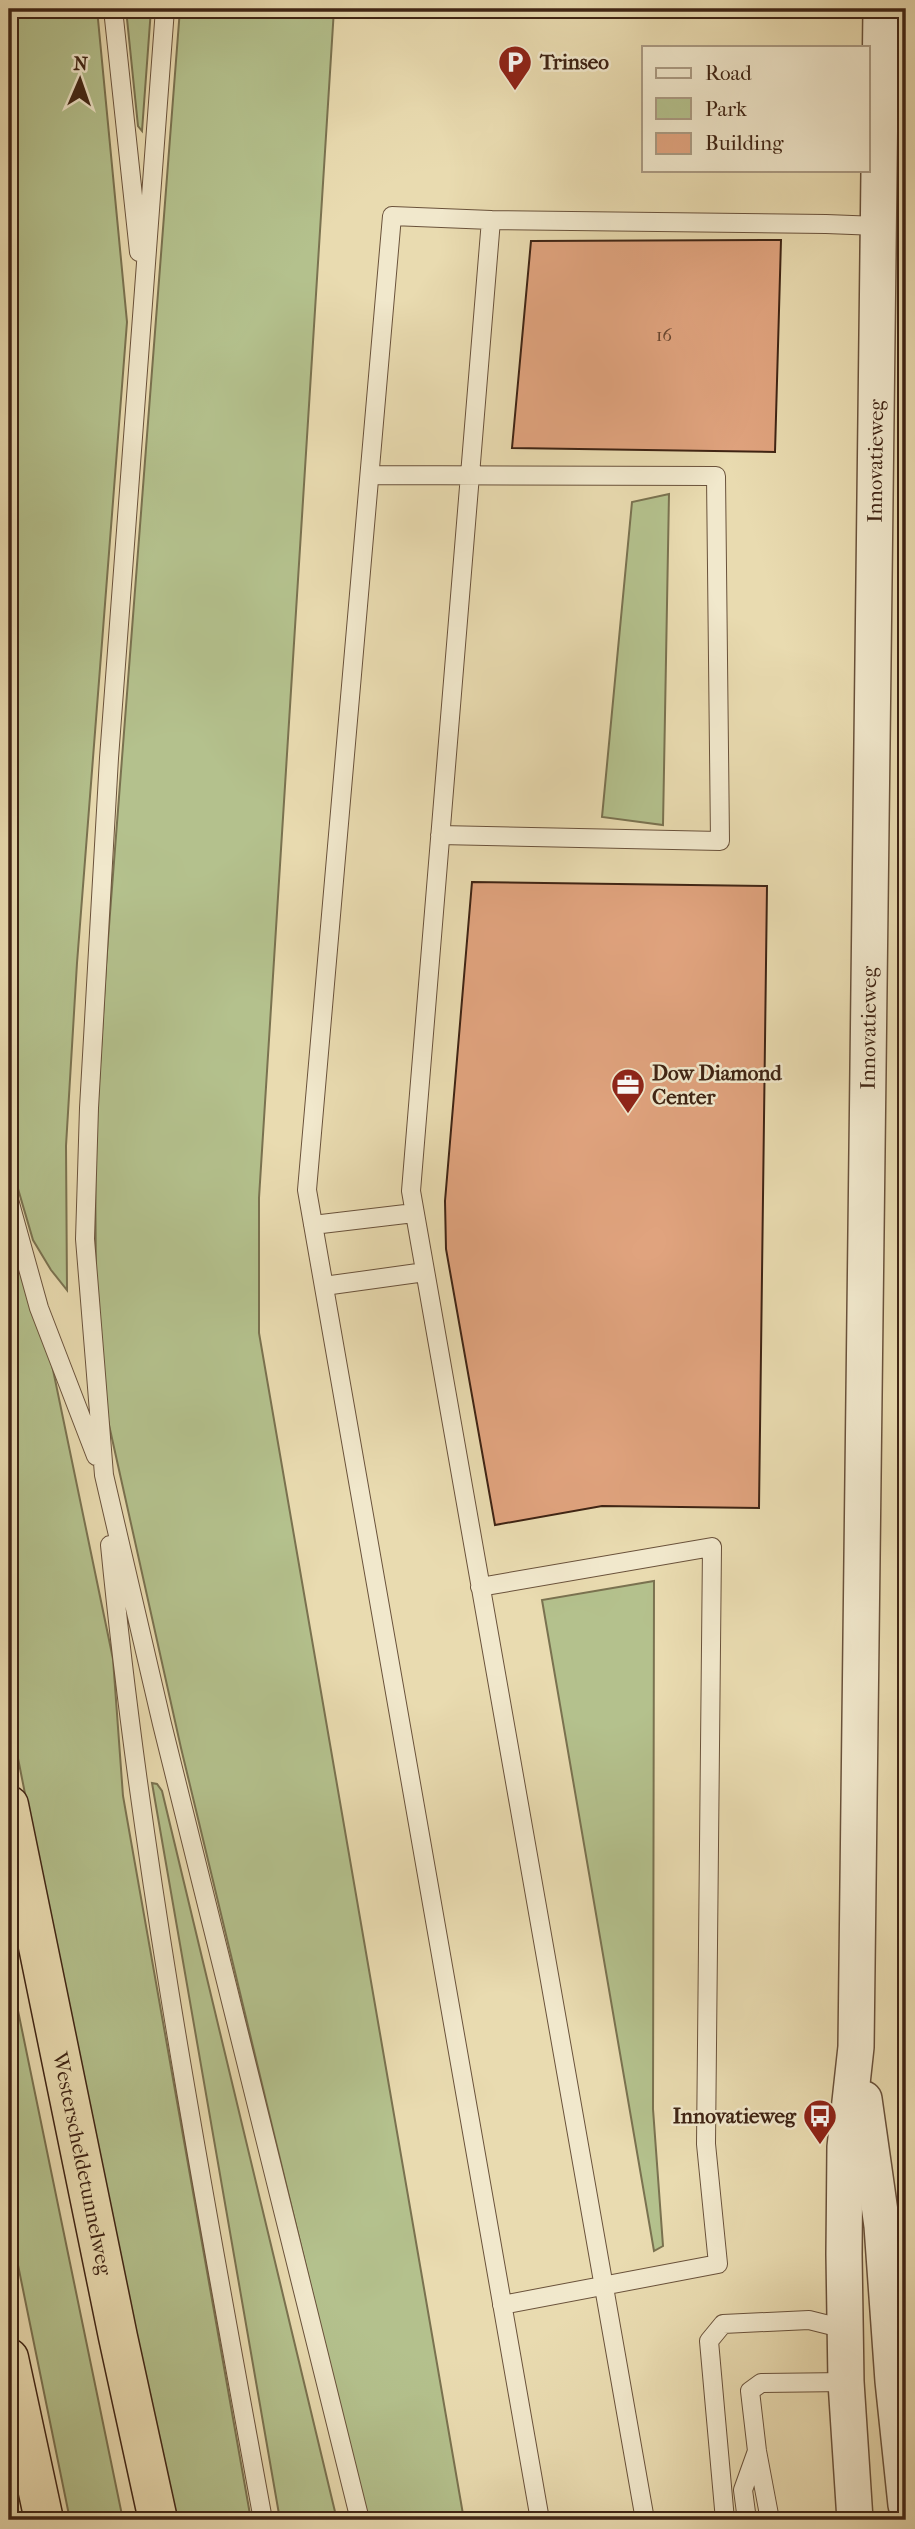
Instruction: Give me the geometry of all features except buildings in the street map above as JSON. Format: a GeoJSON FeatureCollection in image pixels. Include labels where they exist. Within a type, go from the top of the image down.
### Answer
{"type":"FeatureCollection","features":[{"type":"Feature","properties":{"kind":"highway","name":"Westerscheldetunnelweg"},"geometry":{"type":"LineString","coordinates":[[9,1805],[118,2337],[159,2520]]}},
{"type":"Feature","properties":{"kind":"highway"},"geometry":{"type":"LineString","coordinates":[[9,2358],[44,2520]]}},
{"type":"Feature","properties":{"kind":"street","name":"Innovatieweg"},"geometry":{"type":"LineString","coordinates":[[855,2520],[846,2382],[845,2147],[856,2047],[881,9]]}},
{"type":"Feature","properties":{"kind":"street","name":"Innovatieweg"},"geometry":{"type":"LineString","coordinates":[[856,2047],[882,2226],[893,2381],[906,2505]]}},
{"type":"Feature","properties":{"kind":"street"},"geometry":{"type":"LineString","coordinates":[[845,2329],[890,2338]]}},
{"type":"Feature","properties":{"kind":"street"},"geometry":{"type":"LineString","coordinates":[[846,2382],[893,2381]]}},
{"type":"Feature","properties":{"kind":"lane"},"geometry":{"type":"LineString","coordinates":[[113,9],[144,299]]}},
{"type":"Feature","properties":{"kind":"lane"},"geometry":{"type":"LineString","coordinates":[[165,9],[109,758],[89,1108],[85,1239],[121,1654],[179,2056],[263,2520]]}},
{"type":"Feature","properties":{"kind":"lane"},"geometry":{"type":"LineString","coordinates":[[540,2520],[307,1190],[392,216],[878,226]]}},
{"type":"Feature","properties":{"kind":"lane"},"geometry":{"type":"LineString","coordinates":[[491,220],[411,1191],[645,2520]]}},
{"type":"Feature","properties":{"kind":"lane"},"geometry":{"type":"LineString","coordinates":[[370,475],[716,476],[720,841],[440,835]]}},
{"type":"Feature","properties":{"kind":"lane"},"geometry":{"type":"LineString","coordinates":[[9,1200],[39,1308],[104,1475],[162,1724],[360,2520]]}},
{"type":"Feature","properties":{"kind":"lane"},"geometry":{"type":"LineString","coordinates":[[313,1225],[414,1213]]}},
{"type":"Feature","properties":{"kind":"lane"},"geometry":{"type":"LineString","coordinates":[[324,1286],[425,1272]]}},
{"type":"Feature","properties":{"kind":"lane"},"geometry":{"type":"LineString","coordinates":[[480,1587],[712,1547],[706,2144],[718,2264],[502,2305]]}},
{"type":"Feature","properties":{"kind":"lane"},"geometry":{"type":"LineString","coordinates":[[725,2520],[709,2341],[723,2324],[809,2320],[845,2329]]}},
{"type":"Feature","properties":{"kind":"lane"},"geometry":{"type":"LineString","coordinates":[[771,2520],[757,2451],[750,2391],[761,2383],[846,2382]]}},
{"type":"Feature","properties":{"kind":"lane"},"geometry":{"type":"LineString","coordinates":[[747,2520],[743,2490],[757,2451]]}},
{"type":"Feature","properties":{"kind":"lane"},"geometry":{"type":"LineString","coordinates":[[720,2458],[743,2490]]}},
{"type":"Feature","properties":{"kind":"green space"},"geometry":{"type":"Polygon","coordinates":[[[9,9],[97,9],[127,322],[77,963],[66,1146],[67,1290],[33,1240],[9,1158],[9,9]]]}},
{"type":"Feature","properties":{"kind":"green space"},"geometry":{"type":"Polygon","coordinates":[[[126,9],[151,9],[142,131],[138,126],[126,9]]]}},
{"type":"Feature","properties":{"kind":"green space"},"geometry":{"type":"Polygon","coordinates":[[[180,9],[334,9],[259,1198],[259,1333],[464,2520],[367,2520],[181,1748],[103,1398],[96,1286],[95,1147],[106,965],[180,9]]]}},
{"type":"Feature","properties":{"kind":"green space"},"geometry":{"type":"Polygon","coordinates":[[[669,494],[663,825],[602,817],[632,502],[669,494]]]}},
{"type":"Feature","properties":{"kind":"green space"},"geometry":{"type":"Polygon","coordinates":[[[9,1228],[52,1365],[113,1659],[123,1796],[251,2520],[175,2520],[87,2106],[9,1713],[9,1228]]]}},
{"type":"Feature","properties":{"kind":"green space"},"geometry":{"type":"Polygon","coordinates":[[[654,1581],[653,2109],[663,2246],[654,2251],[542,1600],[654,1581]]]}},
{"type":"Feature","properties":{"kind":"green space"},"geometry":{"type":"Polygon","coordinates":[[[152,1783],[157,1784],[162,1791],[337,2520],[280,2520],[152,1783]]]}},
{"type":"Feature","properties":{"kind":"green space"},"geometry":{"type":"Polygon","coordinates":[[[9,1967],[123,2520],[70,2520],[9,2221],[9,1967]]]}},
{"type":"Feature","properties":{"kind":"place","name":"Trinseo"},"geometry":{"type":"Point","coordinates":[515,92]}},
{"type":"Feature","properties":{"kind":"place","name":"Dow Diamond Center"},"geometry":{"type":"Point","coordinates":[628,1115]}},
{"type":"Feature","properties":{"kind":"place","name":"Innovatieweg"},"geometry":{"type":"Point","coordinates":[820,2146]}}]}
